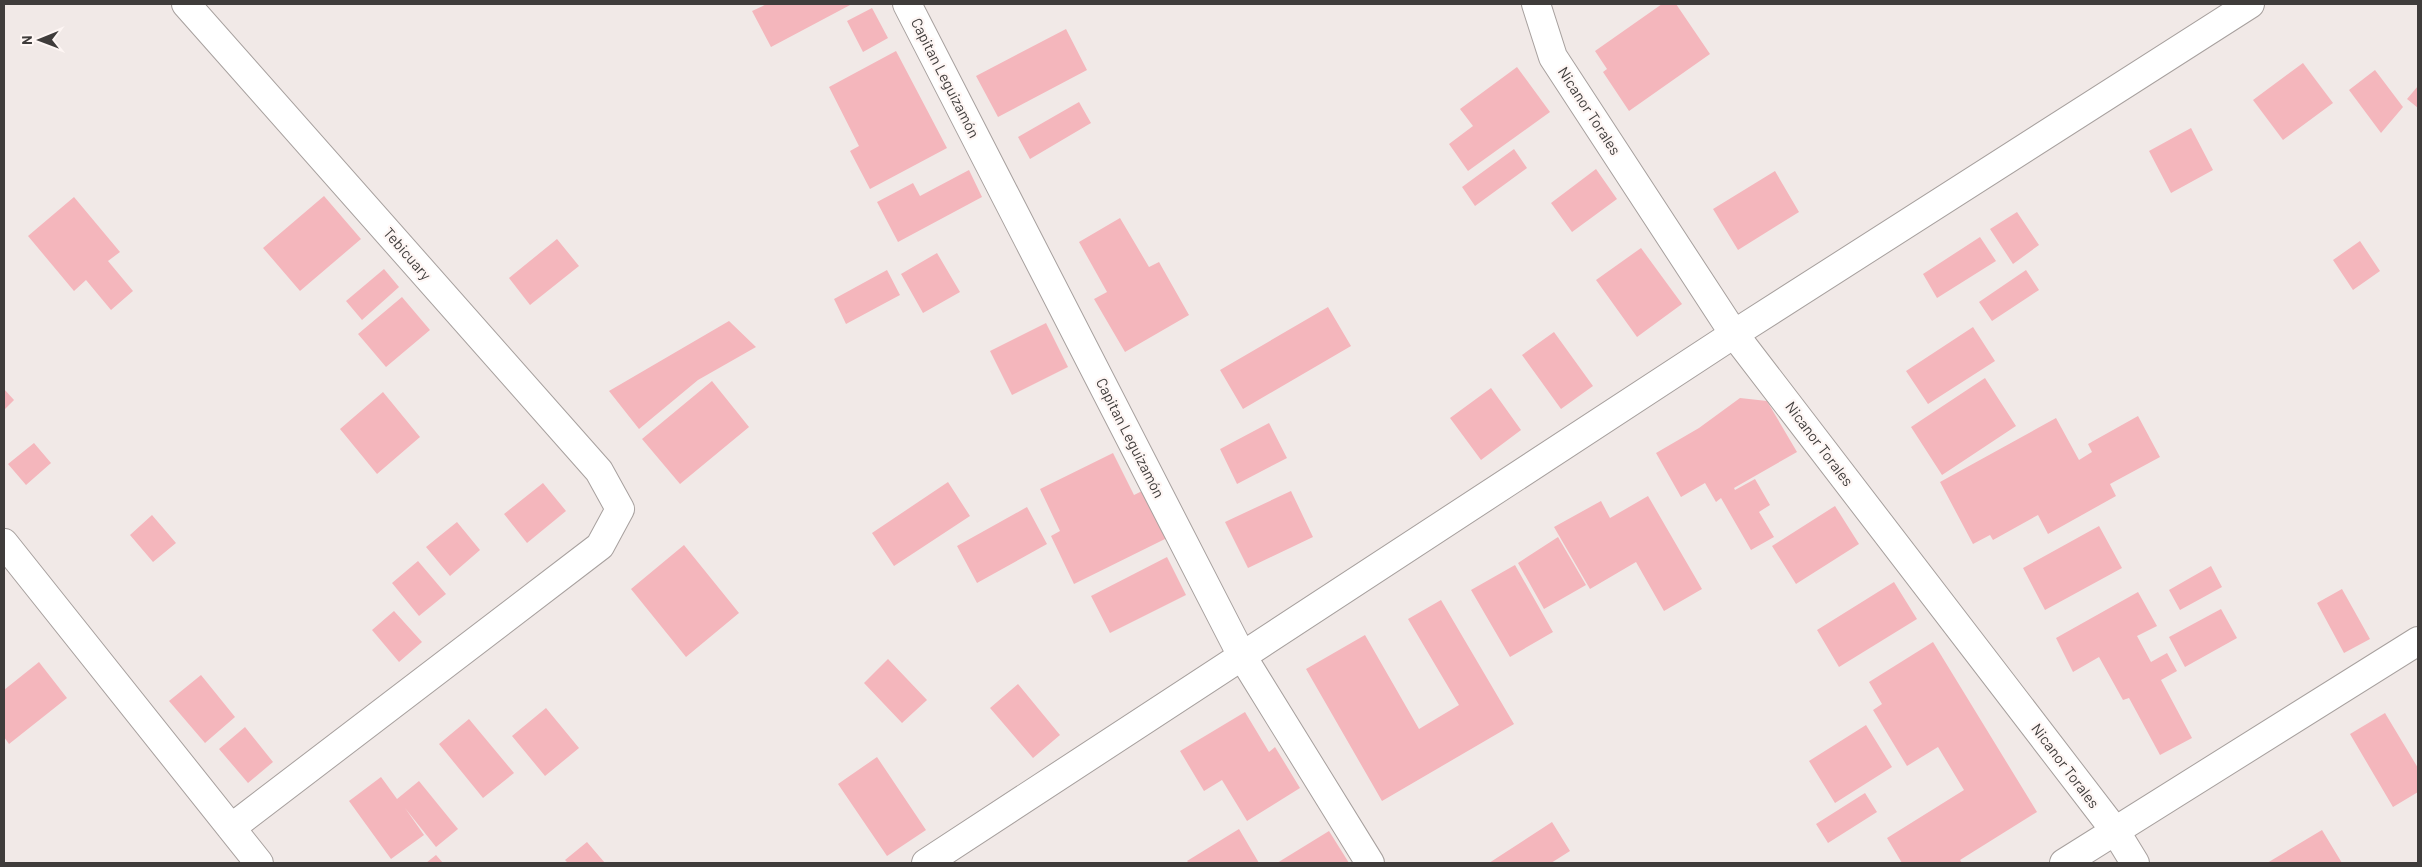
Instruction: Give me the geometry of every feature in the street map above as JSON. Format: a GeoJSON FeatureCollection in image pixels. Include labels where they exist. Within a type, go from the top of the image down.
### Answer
{"type":"FeatureCollection","features":[{"type":"Feature","properties":{"kind":"street","name":"Tebicuary"},"geometry":{"type":"LineString","coordinates":[[186,4],[599,471],[620,508],[600,546],[231,828]]}},
{"type":"Feature","properties":{"kind":"street","name":"Capitan Leguizamón"},"geometry":{"type":"LineString","coordinates":[[907,4],[1242,656],[1370,863]]}},
{"type":"Feature","properties":{"kind":"street","name":"Nicanor Torales"},"geometry":{"type":"LineString","coordinates":[[1536,4],[1554,57],[1734,334],[2116,832],[2135,863]]}},
{"type":"Feature","properties":{"kind":"street"},"geometry":{"type":"LineString","coordinates":[[926,863],[1734,334],[2250,4]]}},
{"type":"Feature","properties":{"kind":"street"},"geometry":{"type":"LineString","coordinates":[[4,544],[259,863]]}},
{"type":"Feature","properties":{"kind":"street"},"geometry":{"type":"LineString","coordinates":[[2064,863],[2418,641]]}},
{"type":"Feature","properties":{"kind":"building"},"geometry":{"type":"Polygon","coordinates":[[[767,4],[852,4],[771,47],[752,11],[767,4]]]}},
{"type":"Feature","properties":{"kind":"building"},"geometry":{"type":"Polygon","coordinates":[[[1662,4],[1676,4],[1710,54],[1629,111],[1603,72],[1607,69],[1595,51],[1662,4]]]}},
{"type":"Feature","properties":{"kind":"building"},"geometry":{"type":"Polygon","coordinates":[[[872,8],[888,38],[863,52],[847,21],[872,8]]]}},
{"type":"Feature","properties":{"kind":"building"},"geometry":{"type":"Polygon","coordinates":[[[1066,29],[1087,70],[998,117],[976,76],[1066,29]]]}},
{"type":"Feature","properties":{"kind":"building"},"geometry":{"type":"Polygon","coordinates":[[[896,51],[947,148],[870,189],[850,151],[859,146],[829,87],[896,51]]]}},
{"type":"Feature","properties":{"kind":"building"},"geometry":{"type":"Polygon","coordinates":[[[2303,63],[2333,103],[2283,140],[2253,100],[2303,63]]]}},
{"type":"Feature","properties":{"kind":"building"},"geometry":{"type":"Polygon","coordinates":[[[1517,67],[1550,112],[1468,171],[1449,144],[1473,126],[1460,109],[1517,67]]]}},
{"type":"Feature","properties":{"kind":"building"},"geometry":{"type":"Polygon","coordinates":[[[2375,70],[2403,107],[2381,133],[2349,90],[2375,70]]]}},
{"type":"Feature","properties":{"kind":"building"},"geometry":{"type":"Polygon","coordinates":[[[2418,86],[2418,108],[2407,99],[2418,86]]]}},
{"type":"Feature","properties":{"kind":"building"},"geometry":{"type":"Polygon","coordinates":[[[1079,102],[1091,123],[1030,159],[1018,137],[1079,102]]]}},
{"type":"Feature","properties":{"kind":"building"},"geometry":{"type":"Polygon","coordinates":[[[2191,128],[2213,170],[2171,193],[2149,151],[2191,128]]]}},
{"type":"Feature","properties":{"kind":"building"},"geometry":{"type":"Polygon","coordinates":[[[1514,149],[1527,168],[1475,206],[1462,187],[1514,149]]]}},
{"type":"Feature","properties":{"kind":"building"},"geometry":{"type":"Polygon","coordinates":[[[1596,169],[1617,199],[1572,232],[1551,203],[1596,169]]]}},
{"type":"Feature","properties":{"kind":"building"},"geometry":{"type":"Polygon","coordinates":[[[969,170],[982,197],[898,242],[877,202],[913,183],[920,196],[969,170]]]}},
{"type":"Feature","properties":{"kind":"building"},"geometry":{"type":"Polygon","coordinates":[[[1775,171],[1799,212],[1738,250],[1713,209],[1775,171]]]}},
{"type":"Feature","properties":{"kind":"building"},"geometry":{"type":"Polygon","coordinates":[[[324,196],[361,239],[300,291],[263,248],[324,196]]]}},
{"type":"Feature","properties":{"kind":"building"},"geometry":{"type":"Polygon","coordinates":[[[74,197],[120,252],[108,261],[133,291],[111,310],[86,280],[74,291],[28,236],[74,197]]]}},
{"type":"Feature","properties":{"kind":"building"},"geometry":{"type":"Polygon","coordinates":[[[2017,212],[2039,245],[2013,264],[1990,229],[2017,212]]]}},
{"type":"Feature","properties":{"kind":"building"},"geometry":{"type":"Polygon","coordinates":[[[1120,218],[1149,267],[1159,262],[1189,315],[1125,352],[1094,299],[1107,292],[1079,242],[1120,218]]]}},
{"type":"Feature","properties":{"kind":"building"},"geometry":{"type":"Polygon","coordinates":[[[1980,237],[1996,261],[1937,298],[1923,274],[1980,237]]]}},
{"type":"Feature","properties":{"kind":"building"},"geometry":{"type":"Polygon","coordinates":[[[557,239],[579,266],[530,305],[509,278],[557,239]]]}},
{"type":"Feature","properties":{"kind":"building"},"geometry":{"type":"Polygon","coordinates":[[[2360,241],[2380,271],[2353,290],[2333,260],[2360,241]]]}},
{"type":"Feature","properties":{"kind":"building"},"geometry":{"type":"Polygon","coordinates":[[[1641,248],[1682,304],[1637,337],[1596,280],[1641,248]]]}},
{"type":"Feature","properties":{"kind":"building"},"geometry":{"type":"Polygon","coordinates":[[[937,253],[960,292],[923,313],[901,274],[937,253]]]}},
{"type":"Feature","properties":{"kind":"building"},"geometry":{"type":"Polygon","coordinates":[[[384,269],[399,287],[362,320],[346,301],[384,269]]]}},
{"type":"Feature","properties":{"kind":"building"},"geometry":{"type":"Polygon","coordinates":[[[887,270],[900,295],[846,324],[834,299],[887,270]]]}},
{"type":"Feature","properties":{"kind":"building"},"geometry":{"type":"Polygon","coordinates":[[[2026,270],[2039,290],[1992,321],[1979,302],[2026,270]]]}},
{"type":"Feature","properties":{"kind":"building"},"geometry":{"type":"Polygon","coordinates":[[[402,297],[430,330],[386,367],[358,334],[402,297]]]}},
{"type":"Feature","properties":{"kind":"building"},"geometry":{"type":"Polygon","coordinates":[[[1328,307],[1351,346],[1243,409],[1220,370],[1328,307]]]}},
{"type":"Feature","properties":{"kind":"building"},"geometry":{"type":"Polygon","coordinates":[[[729,321],[756,347],[698,380],[639,429],[609,391],[729,321]]]}},
{"type":"Feature","properties":{"kind":"building"},"geometry":{"type":"Polygon","coordinates":[[[1046,323],[1068,367],[1012,395],[990,351],[1046,323]]]}},
{"type":"Feature","properties":{"kind":"building"},"geometry":{"type":"Polygon","coordinates":[[[1973,327],[1995,361],[1928,404],[1906,371],[1973,327]]]}},
{"type":"Feature","properties":{"kind":"building"},"geometry":{"type":"Polygon","coordinates":[[[1554,332],[1593,386],[1561,409],[1522,355],[1554,332]]]}},
{"type":"Feature","properties":{"kind":"building"},"geometry":{"type":"Polygon","coordinates":[[[1985,378],[2016,426],[1942,475],[1911,427],[1985,378]]]}},
{"type":"Feature","properties":{"kind":"building"},"geometry":{"type":"Polygon","coordinates":[[[712,381],[749,427],[680,484],[642,439],[712,381]]]}},
{"type":"Feature","properties":{"kind":"building"},"geometry":{"type":"Polygon","coordinates":[[[1491,388],[1521,430],[1481,460],[1450,418],[1491,388]]]}},
{"type":"Feature","properties":{"kind":"building"},"geometry":{"type":"Polygon","coordinates":[[[4,389],[14,400],[4,410],[4,389]]]}},
{"type":"Feature","properties":{"kind":"building"},"geometry":{"type":"Polygon","coordinates":[[[383,392],[420,437],[377,474],[340,429],[383,392]]]}},
{"type":"Feature","properties":{"kind":"building"},"geometry":{"type":"Polygon","coordinates":[[[1740,398],[1767,401],[1797,452],[1734,488],[1735,490],[1755,479],[1770,505],[1759,512],[1774,537],[1751,550],[1721,498],[1716,502],[1705,483],[1681,497],[1656,453],[1699,428],[1740,398]]]}},
{"type":"Feature","properties":{"kind":"building"},"geometry":{"type":"Polygon","coordinates":[[[2138,416],[2160,457],[2110,484],[2116,496],[2048,534],[2038,515],[1993,540],[1990,535],[1973,544],[1940,482],[2056,418],[2079,460],[2092,452],[2088,444],[2138,416]]]}},
{"type":"Feature","properties":{"kind":"building"},"geometry":{"type":"Polygon","coordinates":[[[1269,423],[1287,458],[1237,484],[1220,449],[1269,423]]]}},
{"type":"Feature","properties":{"kind":"building"},"geometry":{"type":"Polygon","coordinates":[[[34,443],[51,463],[26,485],[8,464],[34,443]]]}},
{"type":"Feature","properties":{"kind":"building"},"geometry":{"type":"Polygon","coordinates":[[[1113,453],[1134,495],[1144,490],[1167,538],[1074,584],[1051,536],[1060,531],[1040,489],[1113,453]]]}},
{"type":"Feature","properties":{"kind":"building"},"geometry":{"type":"Polygon","coordinates":[[[948,482],[970,516],[894,566],[872,533],[948,482]]]}},
{"type":"Feature","properties":{"kind":"building"},"geometry":{"type":"Polygon","coordinates":[[[543,483],[566,511],[527,543],[504,514],[543,483]]]}},
{"type":"Feature","properties":{"kind":"building"},"geometry":{"type":"Polygon","coordinates":[[[1291,491],[1313,537],[1248,568],[1225,522],[1291,491]]]}},
{"type":"Feature","properties":{"kind":"building"},"geometry":{"type":"Polygon","coordinates":[[[1648,496],[1702,589],[1664,611],[1636,562],[1590,589],[1554,527],[1601,501],[1610,518],[1648,496]]]}},
{"type":"Feature","properties":{"kind":"building"},"geometry":{"type":"Polygon","coordinates":[[[1835,506],[1859,544],[1796,584],[1772,546],[1835,506]]]}},
{"type":"Feature","properties":{"kind":"building"},"geometry":{"type":"Polygon","coordinates":[[[1027,507],[1047,544],[977,583],[957,546],[1027,507]]]}},
{"type":"Feature","properties":{"kind":"building"},"geometry":{"type":"Polygon","coordinates":[[[152,515],[176,543],[153,562],[130,535],[152,515]]]}},
{"type":"Feature","properties":{"kind":"building"},"geometry":{"type":"Polygon","coordinates":[[[457,522],[480,550],[450,576],[426,547],[457,522]]]}},
{"type":"Feature","properties":{"kind":"building"},"geometry":{"type":"Polygon","coordinates":[[[2099,526],[2122,568],[2045,610],[2023,568],[2099,526]]]}},
{"type":"Feature","properties":{"kind":"building"},"geometry":{"type":"Polygon","coordinates":[[[1558,537],[1586,585],[1544,609],[1518,563],[1558,537]]]}},
{"type":"Feature","properties":{"kind":"building"},"geometry":{"type":"Polygon","coordinates":[[[684,545],[739,613],[686,657],[631,589],[684,545]]]}},
{"type":"Feature","properties":{"kind":"building"},"geometry":{"type":"Polygon","coordinates":[[[1167,557],[1186,595],[1110,633],[1091,596],[1167,557]]]}},
{"type":"Feature","properties":{"kind":"building"},"geometry":{"type":"Polygon","coordinates":[[[418,561],[446,594],[419,616],[392,583],[418,561]]]}},
{"type":"Feature","properties":{"kind":"building"},"geometry":{"type":"Polygon","coordinates":[[[1515,565],[1553,632],[1510,657],[1471,590],[1515,565]]]}},
{"type":"Feature","properties":{"kind":"building"},"geometry":{"type":"Polygon","coordinates":[[[2211,566],[2222,587],[2180,610],[2169,590],[2211,566]]]}},
{"type":"Feature","properties":{"kind":"building"},"geometry":{"type":"Polygon","coordinates":[[[1894,582],[1917,619],[1839,667],[1817,630],[1894,582]]]}},
{"type":"Feature","properties":{"kind":"building"},"geometry":{"type":"Polygon","coordinates":[[[2342,589],[2370,639],[2344,653],[2317,603],[2342,589]]]}},
{"type":"Feature","properties":{"kind":"building"},"geometry":{"type":"Polygon","coordinates":[[[2138,592],[2157,626],[2137,636],[2151,662],[2167,653],[2177,671],[2161,680],[2192,738],[2160,755],[2129,698],[2123,700],[2099,657],[2073,672],[2056,638],[2138,592]]]}},
{"type":"Feature","properties":{"kind":"building"},"geometry":{"type":"Polygon","coordinates":[[[1441,600],[1514,724],[1382,801],[1306,669],[1365,635],[1419,729],[1459,705],[1408,619],[1441,600]]]}},
{"type":"Feature","properties":{"kind":"building"},"geometry":{"type":"Polygon","coordinates":[[[2221,609],[2237,638],[2185,667],[2169,637],[2221,609]]]}},
{"type":"Feature","properties":{"kind":"building"},"geometry":{"type":"Polygon","coordinates":[[[394,611],[422,642],[399,662],[372,630],[394,611]]]}},
{"type":"Feature","properties":{"kind":"building"},"geometry":{"type":"Polygon","coordinates":[[[1933,642],[2037,812],[1960,860],[1962,863],[1902,863],[1887,838],[1964,790],[1938,747],[1907,766],[1873,710],[1882,704],[1869,682],[1933,642]]]}},
{"type":"Feature","properties":{"kind":"building"},"geometry":{"type":"Polygon","coordinates":[[[888,659],[927,700],[902,723],[864,683],[888,659]]]}},
{"type":"Feature","properties":{"kind":"building"},"geometry":{"type":"Polygon","coordinates":[[[39,662],[67,698],[9,744],[4,737],[4,690],[39,662]]]}},
{"type":"Feature","properties":{"kind":"building"},"geometry":{"type":"Polygon","coordinates":[[[201,675],[235,717],[205,743],[169,701],[201,675]]]}},
{"type":"Feature","properties":{"kind":"building"},"geometry":{"type":"Polygon","coordinates":[[[1018,684],[1060,735],[1033,758],[990,708],[1018,684]]]}},
{"type":"Feature","properties":{"kind":"building"},"geometry":{"type":"Polygon","coordinates":[[[546,708],[579,748],[545,776],[512,736],[546,708]]]}},
{"type":"Feature","properties":{"kind":"building"},"geometry":{"type":"Polygon","coordinates":[[[1245,712],[1269,752],[1275,747],[1300,788],[1247,821],[1222,780],[1204,791],[1180,751],[1245,712]]]}},
{"type":"Feature","properties":{"kind":"building"},"geometry":{"type":"Polygon","coordinates":[[[2385,713],[2418,768],[2418,792],[2393,807],[2350,734],[2385,713]]]}},
{"type":"Feature","properties":{"kind":"building"},"geometry":{"type":"Polygon","coordinates":[[[469,719],[514,773],[483,798],[439,744],[469,719]]]}},
{"type":"Feature","properties":{"kind":"building"},"geometry":{"type":"Polygon","coordinates":[[[1866,725],[1892,767],[1835,803],[1809,761],[1866,725]]]}},
{"type":"Feature","properties":{"kind":"building"},"geometry":{"type":"Polygon","coordinates":[[[245,727],[273,762],[248,783],[219,749],[245,727]]]}},
{"type":"Feature","properties":{"kind":"building"},"geometry":{"type":"Polygon","coordinates":[[[877,757],[926,830],[887,856],[838,784],[877,757]]]}},
{"type":"Feature","properties":{"kind":"building"},"geometry":{"type":"Polygon","coordinates":[[[381,777],[397,799],[419,781],[458,829],[436,847],[405,808],[424,835],[391,859],[349,801],[381,777]]]}},
{"type":"Feature","properties":{"kind":"building"},"geometry":{"type":"Polygon","coordinates":[[[1865,793],[1877,812],[1828,843],[1816,824],[1865,793]]]}},
{"type":"Feature","properties":{"kind":"building"},"geometry":{"type":"Polygon","coordinates":[[[1552,822],[1570,851],[1551,863],[1489,863],[1552,822]]]}},
{"type":"Feature","properties":{"kind":"building"},"geometry":{"type":"Polygon","coordinates":[[[1239,829],[1259,863],[1189,863],[1187,861],[1239,829]]]}},
{"type":"Feature","properties":{"kind":"building"},"geometry":{"type":"Polygon","coordinates":[[[2322,830],[2342,863],[2267,863],[2322,830]]]}},
{"type":"Feature","properties":{"kind":"building"},"geometry":{"type":"Polygon","coordinates":[[[1329,831],[1349,863],[1277,863],[1329,831]]]}},
{"type":"Feature","properties":{"kind":"building"},"geometry":{"type":"Polygon","coordinates":[[[587,842],[605,863],[568,863],[565,860],[587,842]]]}},
{"type":"Feature","properties":{"kind":"building"},"geometry":{"type":"Polygon","coordinates":[[[436,855],[443,863],[426,863],[436,855]]]}}]}
